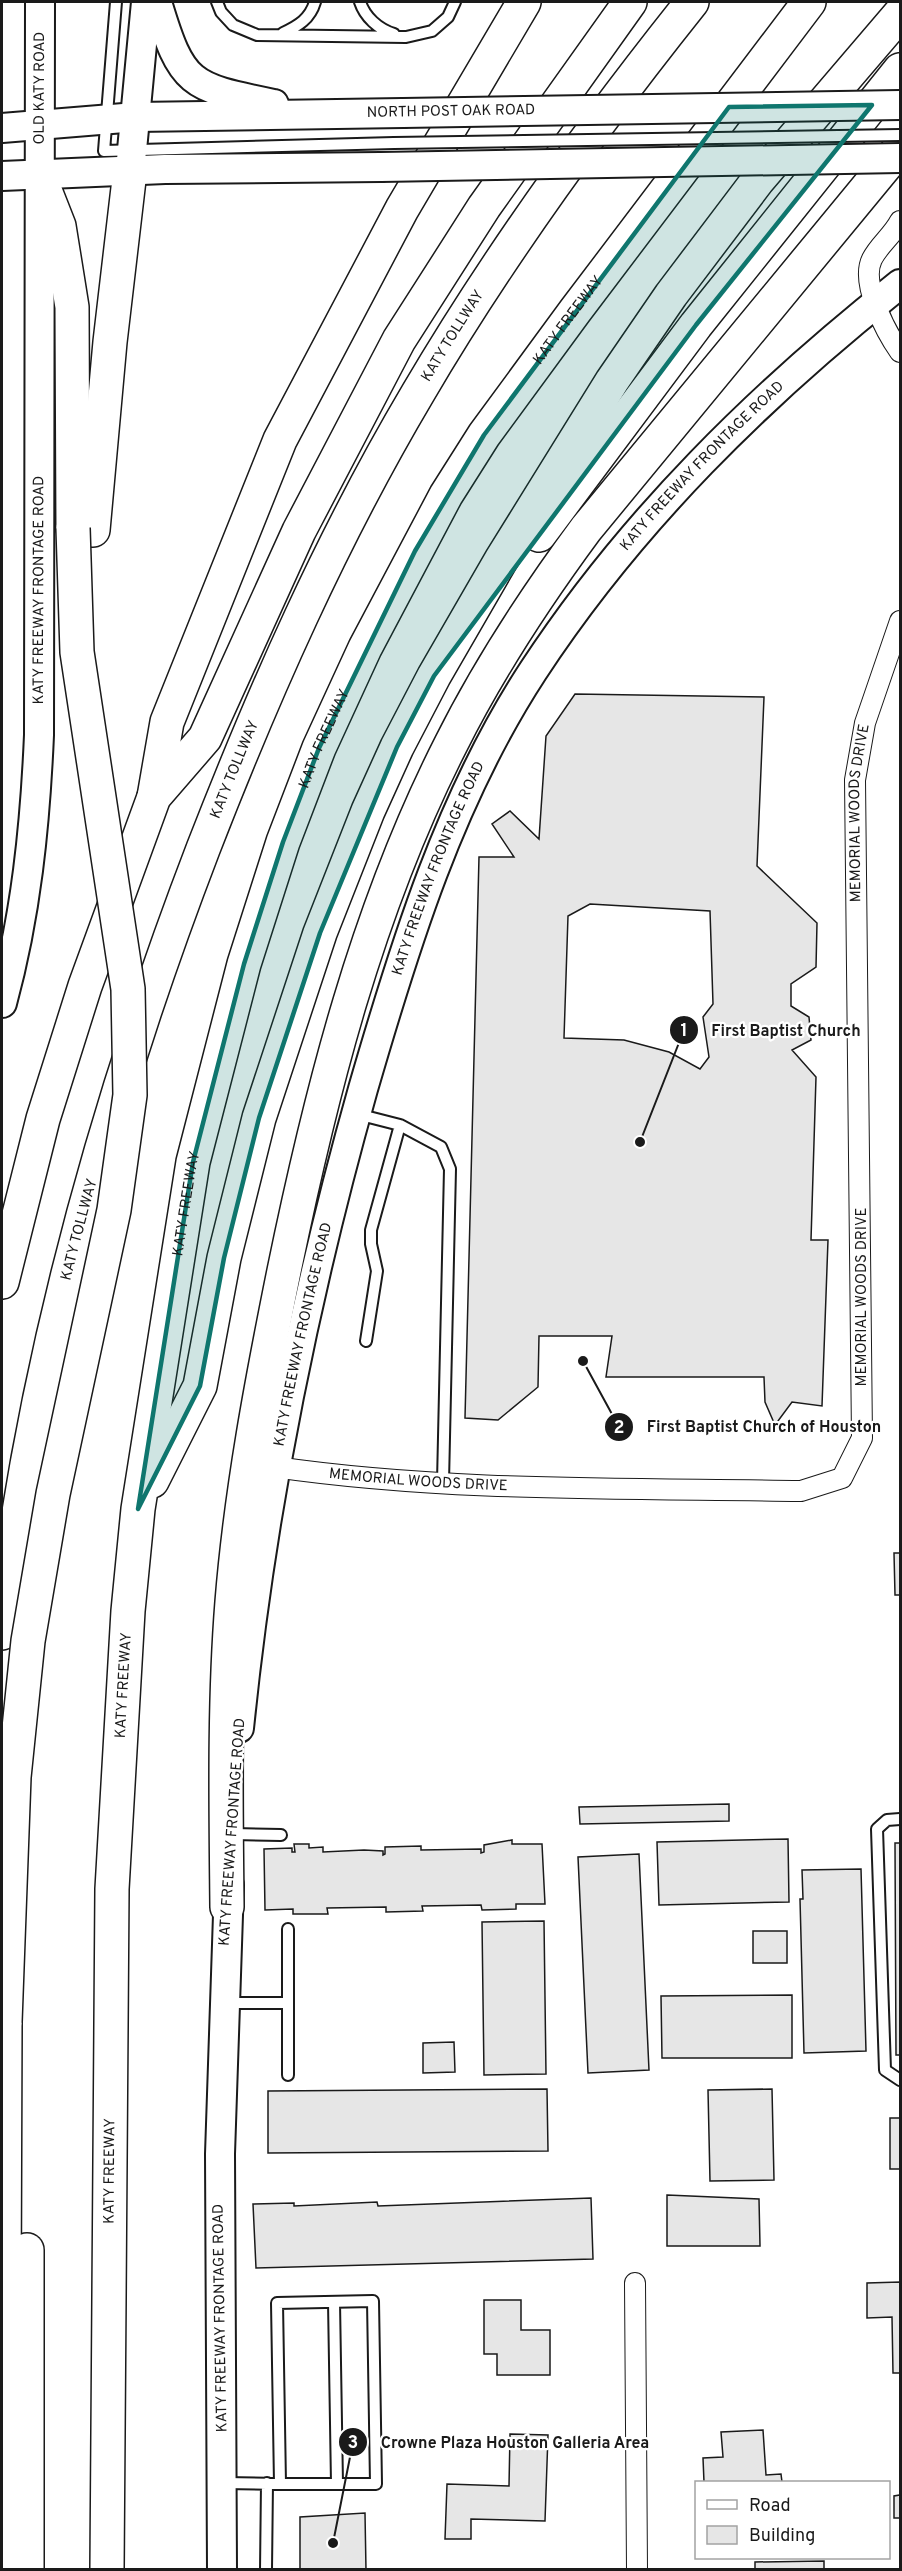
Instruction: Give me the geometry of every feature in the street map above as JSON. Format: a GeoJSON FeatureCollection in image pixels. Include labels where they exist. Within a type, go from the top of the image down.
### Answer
{"type":"FeatureCollection","features":[{"type":"Feature","properties":{"kind":"highway"},"geometry":{"type":"LineString","coordinates":[[2,1282],[43,1119],[85,986],[154,797],[166,722],[280,440],[396,218],[524,2]]}},
{"type":"Feature","properties":{"kind":"highway"},"geometry":{"type":"LineString","coordinates":[[154,797],[205,738],[299,531],[399,340],[484,207],[630,2]]}},
{"type":"Feature","properties":{"kind":"highway","name":"KATY TOLLWAY"},"geometry":{"type":"LineString","coordinates":[[2,1633],[31,1444],[74,1244],[104,1137],[139,1026],[178,915],[242,748],[293,633],[352,511],[417,394],[486,282],[549,191],[630,80],[692,2]]}},
{"type":"Feature","properties":{"kind":"highway","name":"KATY FREEWAY"},"geometry":{"type":"LineString","coordinates":[[107,2570],[112,1889],[122,1690],[138,1509],[196,1152],[221,1049],[262,903],[320,748],[365,648],[415,551],[484,435],[575,310],[809,2]]}},
{"type":"Feature","properties":{"kind":"highway"},"geometry":{"type":"LineString","coordinates":[[138,1509],[200,1386],[224,1258],[259,1118],[320,933],[368,811],[397,747],[434,676],[571,446],[671,295],[758,180],[900,14]]}},
{"type":"Feature","properties":{"kind":"highway"},"geometry":{"type":"LineString","coordinates":[[434,676],[696,325],[900,70]]}},
{"type":"Feature","properties":{"kind":"highway"},"geometry":{"type":"LineString","coordinates":[[227,1907],[225,1742],[232,1601],[258,1403],[297,1208],[346,1010],[404,848],[449,747],[482,685],[547,582],[586,529],[900,148]]}},
{"type":"Feature","properties":{"kind":"highway"},"geometry":{"type":"LineString","coordinates":[[83,529],[110,342],[131,161]]}},
{"type":"Feature","properties":{"kind":"highway"},"geometry":{"type":"LineString","coordinates":[[3,2570],[16,2023],[34,1774],[55,1597],[135,1211],[151,1080],[149,1013],[141,933],[98,658],[94,604],[83,529],[72,307],[59,226],[39,175]]}},
{"type":"Feature","properties":{"kind":"highway"},"geometry":{"type":"LineString","coordinates":[[16,2023],[27,2570]]}},
{"type":"Feature","properties":{"kind":"main road","name":"OLD KATY ROAD"},"geometry":{"type":"LineString","coordinates":[[39,175],[40,2]]}},
{"type":"Feature","properties":{"kind":"main road"},"geometry":{"type":"LineString","coordinates":[[131,161],[146,2]]}},
{"type":"Feature","properties":{"kind":"main road"},"geometry":{"type":"LineString","coordinates":[[157,2],[171,47],[187,74],[202,86],[223,93],[329,115]]}},
{"type":"Feature","properties":{"kind":"main road","name":"NORTH POST OAK ROAD"},"geometry":{"type":"LineString","coordinates":[[2,128],[136,117],[900,105]]}},
{"type":"Feature","properties":{"kind":"main road"},"geometry":{"type":"LineString","coordinates":[[2,176],[39,175],[131,161],[388,155],[900,158]]}},
{"type":"Feature","properties":{"kind":"main road","name":"KATY FREEWAY FRONTAGE ROAD"},"geometry":{"type":"LineString","coordinates":[[2,1003],[25,905],[32,848],[39,747],[39,175]]}},
{"type":"Feature","properties":{"kind":"main road","name":"KATY FREEWAY FRONTAGE ROAD"},"geometry":{"type":"LineString","coordinates":[[222,2570],[220,2154],[227,1907],[233,1834],[234,1776],[240,1716],[275,1467],[299,1341],[356,1114],[388,1003],[447,836],[473,778],[532,673],[619,554],[710,451],[824,346],[900,284]]}},
{"type":"Feature","properties":{"kind":"street"},"geometry":{"type":"LineString","coordinates":[[900,221],[869,267],[883,325],[900,352]]}},
{"type":"Feature","properties":{"kind":"street","name":"MEMORIAL WOODS DRIVE"},"geometry":{"type":"LineString","coordinates":[[275,1467],[327,1474],[443,1482],[801,1491],[842,1478],[862,1438],[861,1131],[854,842],[855,780],[864,723],[900,621]]}},
{"type":"Feature","properties":{"kind":"street"},"geometry":{"type":"LineString","coordinates":[[635,2283],[637,2570]]}},
{"type":"Feature","properties":{"kind":"lane"},"geometry":{"type":"LineString","coordinates":[[116,2],[104,151],[131,161]]}},
{"type":"Feature","properties":{"kind":"lane"},"geometry":{"type":"LineString","coordinates":[[218,2],[220,12],[233,25],[258,35],[406,37],[432,31],[448,16],[455,2]]}},
{"type":"Feature","properties":{"kind":"lane"},"geometry":{"type":"LineString","coordinates":[[280,35],[301,25],[313,12],[315,2]]}},
{"type":"Feature","properties":{"kind":"lane"},"geometry":{"type":"LineString","coordinates":[[360,2],[363,11],[380,28],[406,37]]}},
{"type":"Feature","properties":{"kind":"lane"},"geometry":{"type":"LineString","coordinates":[[388,155],[900,135]]}},
{"type":"Feature","properties":{"kind":"lane"},"geometry":{"type":"LineString","coordinates":[[356,1114],[400,1125],[441,1147],[450,1169],[443,1482]]}},
{"type":"Feature","properties":{"kind":"lane"},"geometry":{"type":"LineString","coordinates":[[366,1341],[377,1271],[370,1244],[371,1230],[400,1125]]}},
{"type":"Feature","properties":{"kind":"lane"},"geometry":{"type":"LineString","coordinates":[[900,1819],[887,1820],[877,1829],[885,2070],[900,2080]]}},
{"type":"Feature","properties":{"kind":"lane"},"geometry":{"type":"LineString","coordinates":[[233,1834],[281,1835]]}},
{"type":"Feature","properties":{"kind":"lane"},"geometry":{"type":"LineString","coordinates":[[288,1929],[288,2075]]}},
{"type":"Feature","properties":{"kind":"lane"},"geometry":{"type":"LineString","coordinates":[[225,2002],[288,2003]]}},
{"type":"Feature","properties":{"kind":"lane"},"geometry":{"type":"LineString","coordinates":[[223,2483],[280,2484],[376,2484],[373,2301],[277,2303],[280,2484]]}},
{"type":"Feature","properties":{"kind":"lane"},"geometry":{"type":"LineString","coordinates":[[334,2302],[337,2484]]}},
{"type":"Feature","properties":{"kind":"lane"},"geometry":{"type":"LineString","coordinates":[[266,2570],[267,2483]]}},
{"type":"Feature","properties":{"kind":"highlighted area"},"geometry":{"type":"Polygon","coordinates":[[[872,105],[696,325],[434,676],[397,747],[320,933],[259,1118],[224,1258],[200,1386],[138,1509],[193,1162],[244,964],[283,842],[319,748],[415,551],[484,435],[729,107],[872,105]]]}},
{"type":"Feature","properties":{"kind":"building"},"geometry":{"type":"Polygon","coordinates":[[[575,694],[764,697],[757,866],[817,923],[816,967],[791,984],[791,1006],[809,1017],[811,1040],[792,1050],[816,1077],[811,1240],[828,1240],[822,1406],[792,1402],[775,1425],[765,1402],[764,1377],[606,1377],[612,1336],[539,1336],[538,1387],[498,1420],[465,1418],[479,857],[514,857],[492,824],[510,811],[539,839],[546,736],[575,694]],[[590,904],[568,916],[564,1038],[624,1040],[669,1052],[700,1069],[709,1057],[703,1017],[713,1004],[710,911],[590,904]]]}},
{"type":"Feature","properties":{"kind":"building"},"geometry":{"type":"Polygon","coordinates":[[[894,1553],[900,1553],[900,1595],[895,1595],[894,1553]]]}},
{"type":"Feature","properties":{"kind":"building"},"geometry":{"type":"Polygon","coordinates":[[[729,1804],[729,1821],[580,1824],[579,1807],[729,1804]]]}},
{"type":"Feature","properties":{"kind":"building"},"geometry":{"type":"Polygon","coordinates":[[[788,1839],[789,1902],[659,1905],[657,1842],[788,1839]]]}},
{"type":"Feature","properties":{"kind":"building"},"geometry":{"type":"Polygon","coordinates":[[[512,1840],[512,1844],[542,1844],[545,1904],[516,1904],[516,1909],[482,1910],[481,1905],[422,1906],[423,1911],[386,1912],[386,1907],[327,1908],[328,1914],[293,1914],[293,1909],[265,1910],[264,1849],[292,1848],[292,1852],[295,1852],[294,1844],[309,1844],[309,1848],[323,1847],[323,1852],[364,1850],[383,1851],[383,1855],[385,1847],[421,1846],[421,1850],[481,1849],[481,1853],[484,1852],[484,1845],[512,1840]]]}},
{"type":"Feature","properties":{"kind":"building"},"geometry":{"type":"Polygon","coordinates":[[[895,1843],[900,1843],[900,2055],[896,2055],[895,1843]]]}},
{"type":"Feature","properties":{"kind":"building"},"geometry":{"type":"Polygon","coordinates":[[[639,1854],[649,2070],[588,2073],[578,1857],[639,1854]]]}},
{"type":"Feature","properties":{"kind":"building"},"geometry":{"type":"Polygon","coordinates":[[[861,1869],[866,2051],[804,2053],[800,1899],[803,1899],[802,1870],[861,1869]]]}},
{"type":"Feature","properties":{"kind":"building"},"geometry":{"type":"Polygon","coordinates":[[[544,1921],[546,2074],[484,2075],[482,1922],[544,1921]]]}},
{"type":"Feature","properties":{"kind":"building"},"geometry":{"type":"Polygon","coordinates":[[[753,1931],[787,1931],[787,1963],[753,1963],[753,1931]]]}},
{"type":"Feature","properties":{"kind":"building"},"geometry":{"type":"Polygon","coordinates":[[[792,1995],[792,2058],[662,2058],[661,1996],[792,1995]]]}},
{"type":"Feature","properties":{"kind":"building"},"geometry":{"type":"Polygon","coordinates":[[[454,2042],[455,2072],[423,2073],[423,2043],[454,2042]]]}},
{"type":"Feature","properties":{"kind":"building"},"geometry":{"type":"Polygon","coordinates":[[[547,2089],[548,2151],[268,2153],[268,2091],[547,2089]]]}},
{"type":"Feature","properties":{"kind":"building"},"geometry":{"type":"Polygon","coordinates":[[[772,2089],[774,2180],[710,2181],[708,2090],[772,2089]]]}},
{"type":"Feature","properties":{"kind":"building"},"geometry":{"type":"Polygon","coordinates":[[[890,2118],[900,2118],[900,2169],[890,2169],[890,2118]]]}},
{"type":"Feature","properties":{"kind":"building"},"geometry":{"type":"Polygon","coordinates":[[[667,2195],[759,2199],[760,2246],[667,2246],[667,2195]]]}},
{"type":"Feature","properties":{"kind":"building"},"geometry":{"type":"Polygon","coordinates":[[[591,2198],[593,2259],[256,2268],[253,2204],[294,2203],[294,2206],[377,2202],[378,2206],[591,2198]]]}},
{"type":"Feature","properties":{"kind":"building"},"geometry":{"type":"Polygon","coordinates":[[[900,2282],[900,2373],[893,2373],[892,2317],[867,2318],[867,2283],[900,2282]]]}},
{"type":"Feature","properties":{"kind":"building"},"geometry":{"type":"Polygon","coordinates":[[[484,2300],[521,2300],[521,2330],[550,2330],[550,2375],[497,2375],[497,2354],[484,2354],[484,2300]]]}},
{"type":"Feature","properties":{"kind":"building"},"geometry":{"type":"Polygon","coordinates":[[[763,2430],[766,2475],[781,2474],[782,2481],[704,2481],[703,2458],[723,2457],[721,2432],[763,2430]]]}},
{"type":"Feature","properties":{"kind":"building"},"geometry":{"type":"Polygon","coordinates":[[[510,2434],[548,2435],[545,2521],[471,2519],[471,2539],[445,2539],[447,2484],[509,2486],[510,2434]]]}},
{"type":"Feature","properties":{"kind":"building"},"geometry":{"type":"Polygon","coordinates":[[[900,2495],[900,2518],[894,2518],[894,2496],[900,2495]]]}},
{"type":"Feature","properties":{"kind":"building"},"geometry":{"type":"Polygon","coordinates":[[[365,2513],[366,2570],[300,2570],[300,2517],[365,2513]]]}},
{"type":"Feature","properties":{"kind":"building"},"geometry":{"type":"Polygon","coordinates":[[[824,2561],[824,2570],[755,2570],[755,2562],[824,2561]]]}},
{"type":"Feature","properties":{"kind":"place","name":"First Baptist Church"},"geometry":{"type":"Point","coordinates":[640,1142]}},
{"type":"Feature","properties":{"kind":"place","name":"First Baptist Church of Houston"},"geometry":{"type":"Point","coordinates":[583,1361]}},
{"type":"Feature","properties":{"kind":"place","name":"Crowne Plaza Houston Galleria Area"},"geometry":{"type":"Point","coordinates":[333,2543]}}]}
